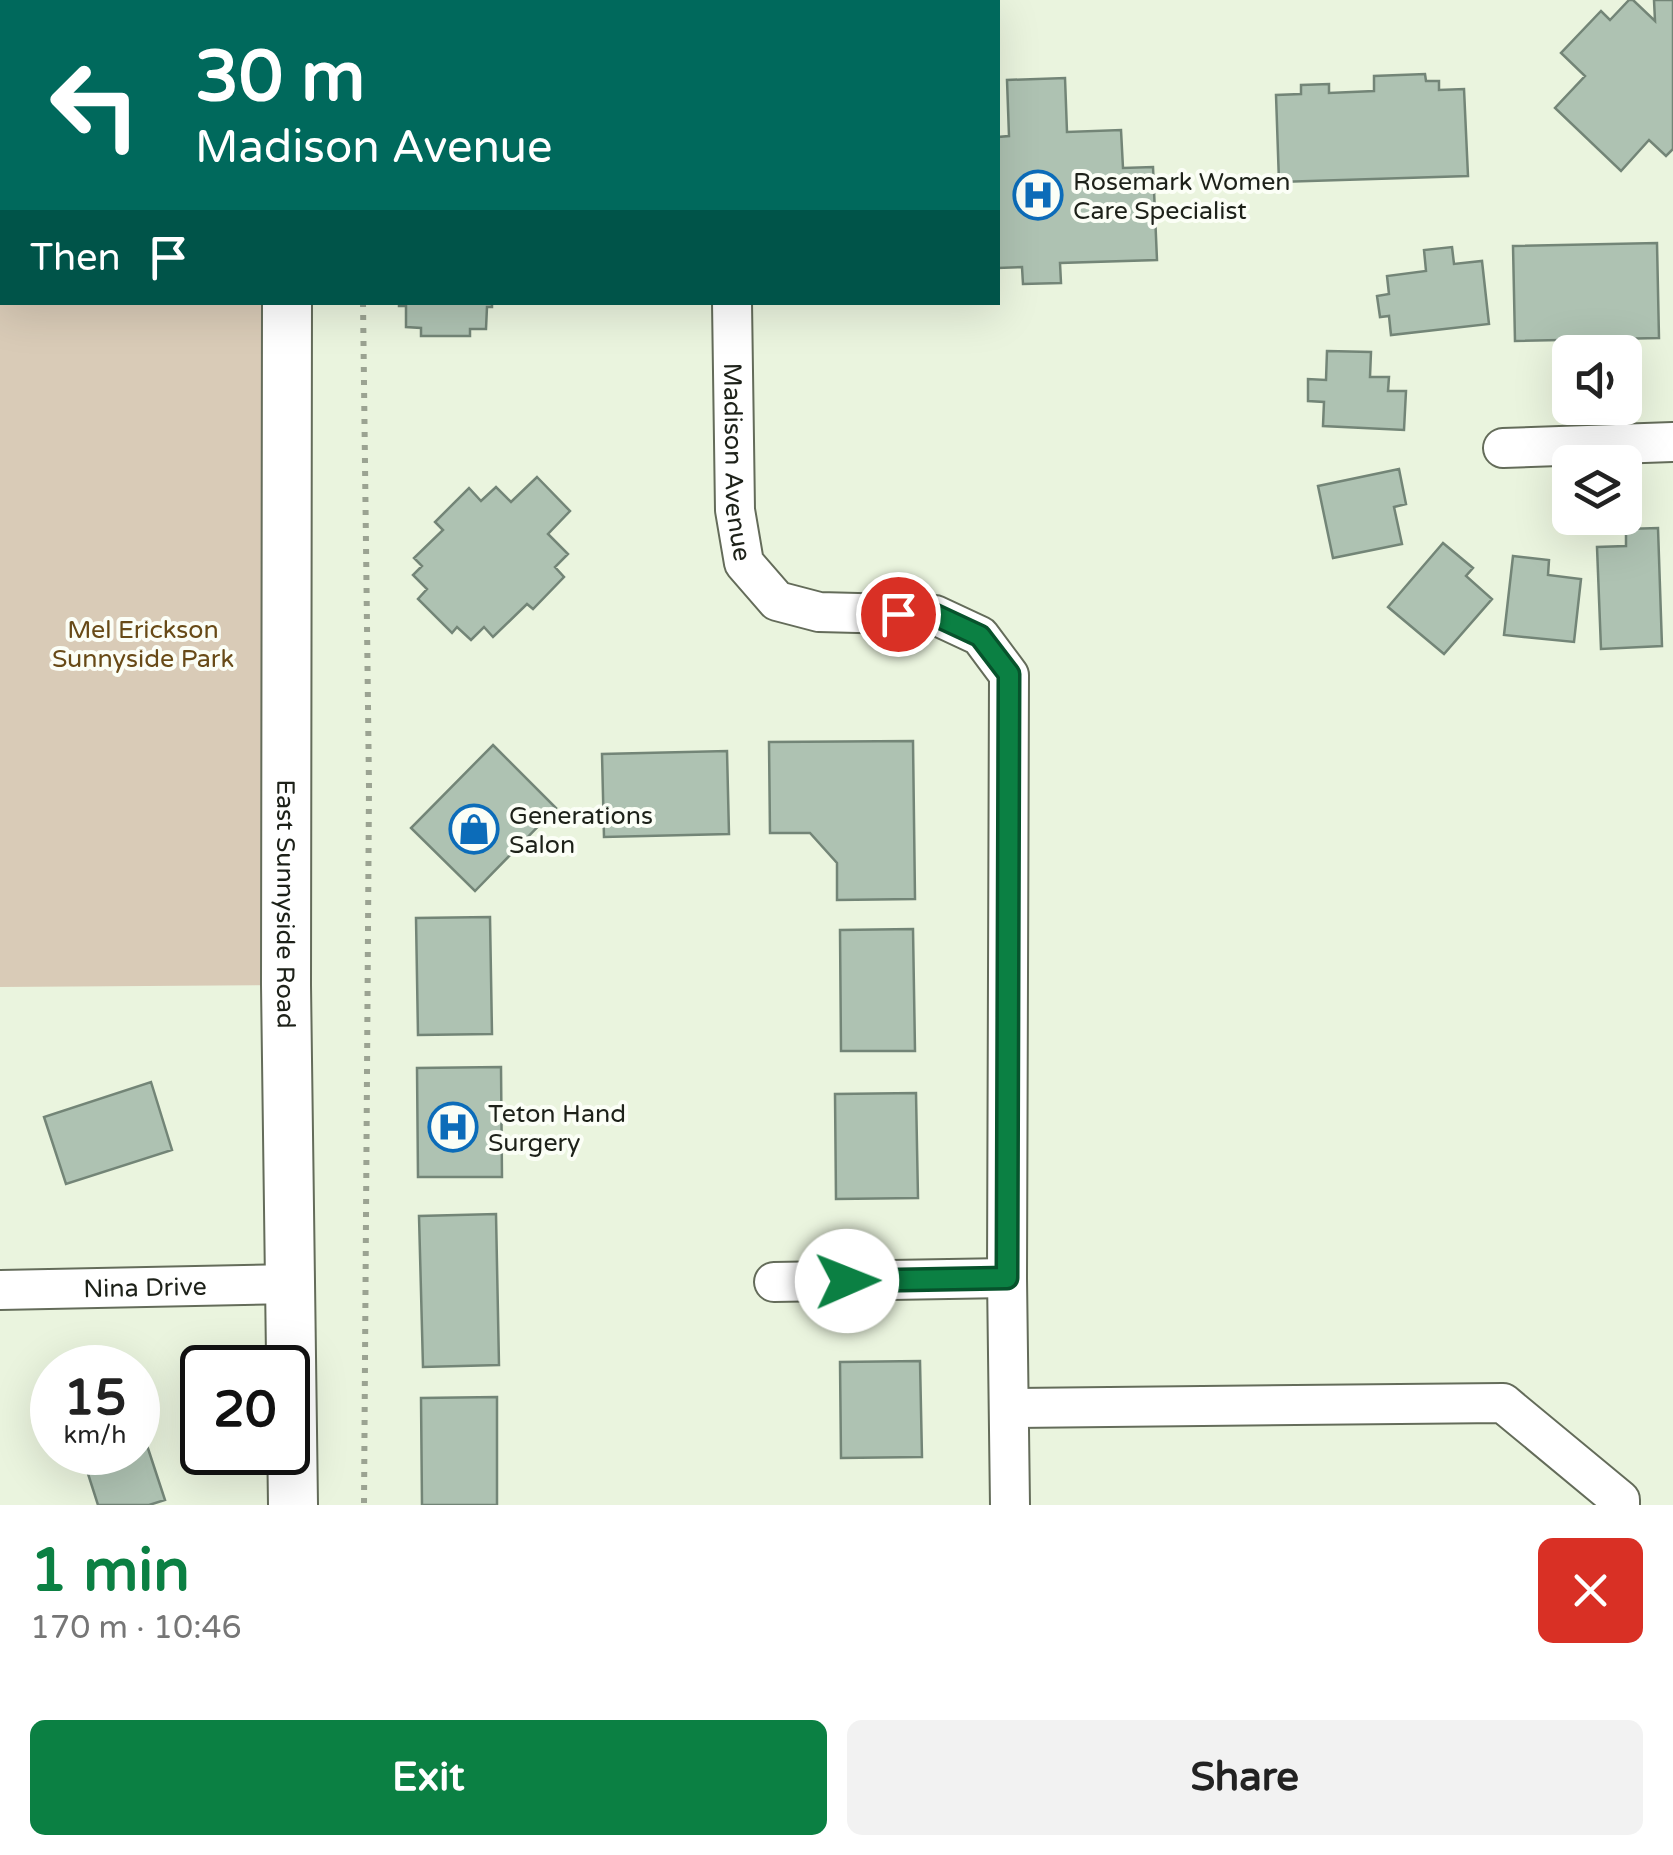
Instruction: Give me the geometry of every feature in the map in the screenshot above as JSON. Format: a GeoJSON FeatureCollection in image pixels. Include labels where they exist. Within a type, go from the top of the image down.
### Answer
{"type":"FeatureCollection","features":[{"type":"Feature","properties":{"kind":"main road","name":"East Sunnyside Road"},"geometry":{"type":"LineString","coordinates":[[287,305],[286,985],[293,1505]]}},
{"type":"Feature","properties":{"kind":"street","name":"Madison Avenue"},"geometry":{"type":"LineString","coordinates":[[732,305],[735,510],[744,563],[777,600],[818,612],[935,615],[980,636],[1009,674],[1010,1505]]}},
{"type":"Feature","properties":{"kind":"street"},"geometry":{"type":"LineString","coordinates":[[1503,448],[1673,442]]}},
{"type":"Feature","properties":{"kind":"street"},"geometry":{"type":"LineString","coordinates":[[774,1282],[1007,1278]]}},
{"type":"Feature","properties":{"kind":"street","name":"Nina Drive"},"geometry":{"type":"LineString","coordinates":[[0,1290],[292,1284]]}},
{"type":"Feature","properties":{"kind":"street"},"geometry":{"type":"LineString","coordinates":[[1009,1408],[1504,1404],[1620,1500],[1620,1505]]}},
{"type":"Feature","properties":{"kind":"path"},"geometry":{"type":"LineString","coordinates":[[363,305],[370,787],[364,1505]]}},
{"type":"Feature","properties":{"kind":"green space","name":"Mel Erickson Sunnyside Park"},"geometry":{"type":"Polygon","coordinates":[[[0,305],[284,305],[286,985],[0,987],[0,305]]]}},
{"type":"Feature","properties":{"kind":"building"},"geometry":{"type":"Polygon","coordinates":[[[1629,0],[1655,21],[1654,0],[1673,0],[1673,149],[1666,156],[1649,140],[1621,171],[1555,108],[1585,76],[1561,53],[1601,11],[1610,20],[1629,0]]]}},
{"type":"Feature","properties":{"kind":"building"},"geometry":{"type":"Polygon","coordinates":[[[1425,74],[1426,81],[1439,81],[1439,90],[1464,89],[1468,176],[1279,182],[1276,95],[1301,94],[1301,85],[1329,84],[1329,93],[1374,91],[1374,76],[1425,74]]]}},
{"type":"Feature","properties":{"kind":"building"},"geometry":{"type":"Polygon","coordinates":[[[1065,78],[1067,132],[1121,130],[1123,168],[1153,167],[1157,260],[1060,263],[1061,283],[1023,284],[1022,267],[1000,268],[1000,137],[1009,136],[1007,80],[1065,78]]]}},
{"type":"Feature","properties":{"kind":"building"},"geometry":{"type":"Polygon","coordinates":[[[1657,243],[1659,338],[1552,335],[1552,340],[1515,341],[1513,246],[1657,243]]]}},
{"type":"Feature","properties":{"kind":"building"},"geometry":{"type":"Polygon","coordinates":[[[1452,247],[1454,264],[1482,261],[1489,324],[1391,335],[1389,316],[1380,317],[1377,296],[1389,294],[1387,276],[1426,271],[1424,250],[1452,247]]]}},
{"type":"Feature","properties":{"kind":"building"},"geometry":{"type":"Polygon","coordinates":[[[492,305],[492,307],[487,307],[486,329],[470,329],[470,336],[421,336],[421,328],[406,327],[406,306],[399,306],[492,305]]]}},
{"type":"Feature","properties":{"kind":"building"},"geometry":{"type":"Polygon","coordinates":[[[1327,351],[1371,352],[1370,377],[1389,377],[1388,391],[1406,391],[1404,430],[1323,426],[1324,402],[1308,401],[1308,379],[1326,380],[1327,351]]]}},
{"type":"Feature","properties":{"kind":"building"},"geometry":{"type":"Polygon","coordinates":[[[1399,469],[1406,504],[1394,507],[1402,544],[1333,558],[1318,486],[1399,469]]]}},
{"type":"Feature","properties":{"kind":"building"},"geometry":{"type":"Polygon","coordinates":[[[537,477],[570,511],[548,534],[568,554],[555,567],[564,577],[533,609],[527,604],[493,637],[484,627],[471,640],[457,627],[452,633],[418,599],[427,589],[413,575],[422,566],[414,558],[443,530],[435,522],[469,488],[481,501],[496,487],[511,502],[537,477]]]}},
{"type":"Feature","properties":{"kind":"building"},"geometry":{"type":"Polygon","coordinates":[[[1642,528],[1658,528],[1662,646],[1601,649],[1597,547],[1626,546],[1626,535],[1642,535],[1642,528]]]}},
{"type":"Feature","properties":{"kind":"building"},"geometry":{"type":"Polygon","coordinates":[[[1443,543],[1473,568],[1466,576],[1492,599],[1444,654],[1388,607],[1443,543]]]}},
{"type":"Feature","properties":{"kind":"building"},"geometry":{"type":"Polygon","coordinates":[[[1513,556],[1549,560],[1548,575],[1581,579],[1574,642],[1504,635],[1513,556]]]}},
{"type":"Feature","properties":{"kind":"building"},"geometry":{"type":"Polygon","coordinates":[[[913,741],[915,899],[837,900],[837,863],[810,833],[770,833],[769,742],[913,741]]]}},
{"type":"Feature","properties":{"kind":"building"},"geometry":{"type":"Polygon","coordinates":[[[493,745],[556,808],[475,891],[411,828],[493,745]]]}},
{"type":"Feature","properties":{"kind":"building"},"geometry":{"type":"Polygon","coordinates":[[[727,751],[729,834],[604,837],[602,754],[727,751]]]}},
{"type":"Feature","properties":{"kind":"building"},"geometry":{"type":"Polygon","coordinates":[[[490,917],[492,1034],[418,1035],[416,918],[490,917]]]}},
{"type":"Feature","properties":{"kind":"building"},"geometry":{"type":"Polygon","coordinates":[[[913,929],[915,1051],[841,1051],[840,930],[913,929]]]}},
{"type":"Feature","properties":{"kind":"building"},"geometry":{"type":"Polygon","coordinates":[[[501,1067],[502,1177],[418,1177],[417,1068],[501,1067]]]}},
{"type":"Feature","properties":{"kind":"building"},"geometry":{"type":"Polygon","coordinates":[[[151,1082],[172,1150],[66,1184],[44,1117],[151,1082]]]}},
{"type":"Feature","properties":{"kind":"building"},"geometry":{"type":"Polygon","coordinates":[[[916,1093],[918,1198],[836,1199],[835,1094],[916,1093]]]}},
{"type":"Feature","properties":{"kind":"building"},"geometry":{"type":"Polygon","coordinates":[[[496,1214],[499,1365],[423,1367],[419,1216],[496,1214]]]}},
{"type":"Feature","properties":{"kind":"building"},"geometry":{"type":"Polygon","coordinates":[[[920,1361],[922,1457],[841,1458],[840,1362],[920,1361]]]}},
{"type":"Feature","properties":{"kind":"building"},"geometry":{"type":"Polygon","coordinates":[[[497,1397],[497,1505],[422,1505],[421,1398],[497,1397]]]}},
{"type":"Feature","properties":{"kind":"building"},"geometry":{"type":"Polygon","coordinates":[[[88,1475],[157,1475],[165,1500],[149,1505],[98,1505],[88,1475]]]}},
{"type":"Feature","properties":{"kind":"place","name":"Rosemark Women Care Specialist"},"geometry":{"type":"Point","coordinates":[1038,195]}},
{"type":"Feature","properties":{"kind":"place","name":"Generations Salon"},"geometry":{"type":"Point","coordinates":[474,829]}},
{"type":"Feature","properties":{"kind":"place","name":"Teton Hand Surgery"},"geometry":{"type":"Point","coordinates":[453,1127]}},
{"type":"Feature","properties":{"kind":"route"},"geometry":{"type":"LineString","coordinates":[[847,1281],[1007,1278],[1009,674],[980,636],[935,615],[898,614]]}}]}
